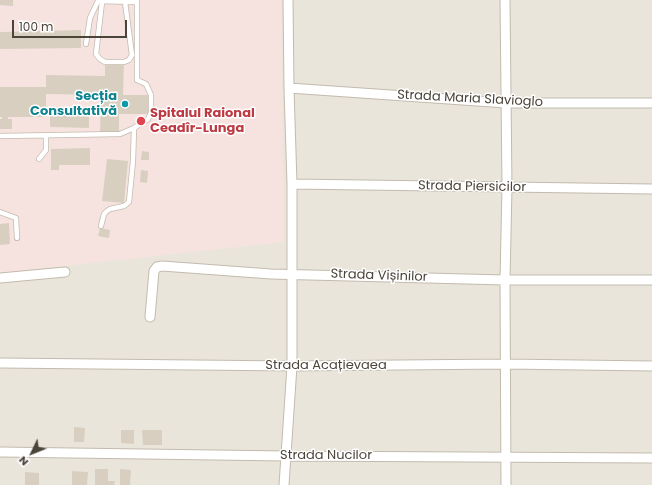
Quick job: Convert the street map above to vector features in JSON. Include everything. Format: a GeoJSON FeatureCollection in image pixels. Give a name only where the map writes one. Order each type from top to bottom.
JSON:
{"type":"FeatureCollection","features":[{"type":"Feature","properties":{"kind":"street"},"geometry":{"type":"LineString","coordinates":[[284,485],[292,366],[292,184],[288,0]]}},
{"type":"Feature","properties":{"kind":"street"},"geometry":{"type":"LineString","coordinates":[[505,0],[507,187],[505,280],[506,485]]}},
{"type":"Feature","properties":{"kind":"street","name":"Strada Maria Slavioglo"},"geometry":{"type":"LineString","coordinates":[[289,88],[506,103],[652,103]]}},
{"type":"Feature","properties":{"kind":"street","name":"Strada Piersicilor"},"geometry":{"type":"LineString","coordinates":[[292,184],[652,189]]}},
{"type":"Feature","properties":{"kind":"street","name":"Strada Vișinilor"},"geometry":{"type":"LineString","coordinates":[[150,316],[154,270],[157,267],[162,266],[291,274],[505,280],[652,280]]}},
{"type":"Feature","properties":{"kind":"street"},"geometry":{"type":"LineString","coordinates":[[0,278],[65,272]]}},
{"type":"Feature","properties":{"kind":"street","name":"Strada Acațievaea"},"geometry":{"type":"LineString","coordinates":[[0,363],[292,366],[506,364],[652,366]]}},
{"type":"Feature","properties":{"kind":"street","name":"Strada Nucilor"},"geometry":{"type":"LineString","coordinates":[[0,452],[286,456],[506,456],[652,458]]}},
{"type":"Feature","properties":{"kind":"lane"},"geometry":{"type":"LineString","coordinates":[[0,136],[120,134],[134,128],[148,119],[152,113],[152,95],[146,84],[136,80],[137,1],[98,1],[90,18],[86,44]]}},
{"type":"Feature","properties":{"kind":"lane"},"geometry":{"type":"LineString","coordinates":[[102,2],[96,54],[105,62],[124,62],[129,60],[132,55],[125,2]]}},
{"type":"Feature","properties":{"kind":"lane"},"geometry":{"type":"LineString","coordinates":[[101,226],[104,214],[107,211],[124,206],[129,202],[134,161],[134,128]]}},
{"type":"Feature","properties":{"kind":"lane"},"geometry":{"type":"LineString","coordinates":[[39,159],[46,150],[46,136]]}},
{"type":"Feature","properties":{"kind":"lane"},"geometry":{"type":"LineString","coordinates":[[0,212],[16,218],[17,238]]}},
{"type":"Feature","properties":{"kind":"shaded area"},"geometry":{"type":"Polygon","coordinates":[[[0,0],[652,0],[652,485],[0,485],[0,0]]]}},
{"type":"Feature","properties":{"kind":"shaded area","name":"Spitalul Raional Ceadîr-Lunga"},"geometry":{"type":"Polygon","coordinates":[[[0,0],[281,0],[284,242],[0,273],[0,0]]]}},
{"type":"Feature","properties":{"kind":"building"},"geometry":{"type":"Polygon","coordinates":[[[0,0],[13,0],[13,6],[0,5],[0,0]]]}},
{"type":"Feature","properties":{"kind":"building"},"geometry":{"type":"Polygon","coordinates":[[[81,30],[81,48],[0,49],[0,32],[81,30]]]}},
{"type":"Feature","properties":{"kind":"building","name":"Secția Consultativă"},"geometry":{"type":"Polygon","coordinates":[[[105,59],[124,60],[123,95],[149,95],[149,114],[119,114],[119,132],[100,132],[101,95],[46,94],[46,117],[8,117],[8,119],[12,119],[12,129],[0,129],[0,119],[2,119],[2,117],[0,117],[0,87],[46,87],[46,75],[105,76],[105,59]]]}},
{"type":"Feature","properties":{"kind":"building"},"geometry":{"type":"Polygon","coordinates":[[[50,110],[89,111],[89,128],[50,127],[50,110]]]}},
{"type":"Feature","properties":{"kind":"building"},"geometry":{"type":"Polygon","coordinates":[[[90,148],[90,165],[59,165],[59,170],[51,170],[51,149],[90,148]]]}},
{"type":"Feature","properties":{"kind":"building"},"geometry":{"type":"Polygon","coordinates":[[[142,151],[149,152],[149,160],[141,160],[142,151]]]}},
{"type":"Feature","properties":{"kind":"building"},"geometry":{"type":"Polygon","coordinates":[[[107,159],[128,161],[124,203],[102,201],[107,159]]]}},
{"type":"Feature","properties":{"kind":"building"},"geometry":{"type":"Polygon","coordinates":[[[141,170],[148,171],[147,183],[140,182],[141,170]]]}},
{"type":"Feature","properties":{"kind":"building"},"geometry":{"type":"Polygon","coordinates":[[[9,223],[10,244],[0,245],[0,224],[9,223]]]}},
{"type":"Feature","properties":{"kind":"building"},"geometry":{"type":"Polygon","coordinates":[[[100,228],[110,230],[109,238],[98,236],[100,228]]]}},
{"type":"Feature","properties":{"kind":"building"},"geometry":{"type":"Polygon","coordinates":[[[74,427],[85,428],[84,442],[74,442],[74,427]]]}},
{"type":"Feature","properties":{"kind":"building"},"geometry":{"type":"Polygon","coordinates":[[[121,430],[134,430],[134,444],[121,443],[121,430]]]}},
{"type":"Feature","properties":{"kind":"building"},"geometry":{"type":"Polygon","coordinates":[[[142,430],[162,430],[162,445],[143,445],[142,430]]]}},
{"type":"Feature","properties":{"kind":"building"},"geometry":{"type":"Polygon","coordinates":[[[95,469],[108,469],[108,481],[115,481],[114,485],[95,485],[95,469]]]}},
{"type":"Feature","properties":{"kind":"building"},"geometry":{"type":"Polygon","coordinates":[[[120,469],[131,470],[130,485],[120,485],[120,469]]]}},
{"type":"Feature","properties":{"kind":"building"},"geometry":{"type":"Polygon","coordinates":[[[72,471],[88,472],[87,485],[72,485],[72,471]]]}},
{"type":"Feature","properties":{"kind":"building"},"geometry":{"type":"Polygon","coordinates":[[[25,472],[39,473],[39,485],[25,485],[25,472]]]}},
{"type":"Feature","properties":{"kind":"place","name":"Secția Consultativă"},"geometry":{"type":"Point","coordinates":[125,104]}},
{"type":"Feature","properties":{"kind":"place","name":"Spitalul Raional Ceadîr-Lunga"},"geometry":{"type":"Point","coordinates":[141,121]}}]}
